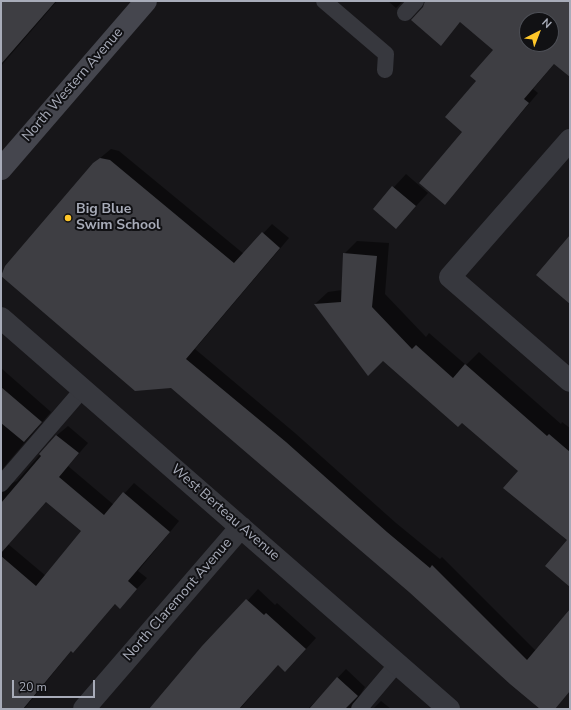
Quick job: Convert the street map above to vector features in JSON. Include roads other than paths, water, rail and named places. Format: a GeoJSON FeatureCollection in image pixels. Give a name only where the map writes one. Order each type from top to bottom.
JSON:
{"type":"FeatureCollection","features":[{"type":"Feature","properties":{"kind":"main road","name":"North Western Avenue"},"geometry":{"type":"LineString","coordinates":[[1,169],[146,1]]}},
{"type":"Feature","properties":{"kind":"street"},"geometry":{"type":"LineString","coordinates":[[570,140],[450,278],[570,381]]}},
{"type":"Feature","properties":{"kind":"street","name":"West Berteau Avenue"},"geometry":{"type":"LineString","coordinates":[[1,318],[449,709]]}},
{"type":"Feature","properties":{"kind":"street","name":"North Claremont Avenue"},"geometry":{"type":"LineString","coordinates":[[84,709],[240,527]]}},
{"type":"Feature","properties":{"kind":"lane"},"geometry":{"type":"LineString","coordinates":[[324,1],[386,54],[385,70]]}},
{"type":"Feature","properties":{"kind":"lane"},"geometry":{"type":"LineString","coordinates":[[1,484],[82,389]]}},
{"type":"Feature","properties":{"kind":"lane"},"geometry":{"type":"LineString","coordinates":[[359,709],[398,664]]}},
{"type":"Feature","properties":{"kind":"place","name":"Big Blue Swim School"},"geometry":{"type":"Point","coordinates":[68,218]}}]}
